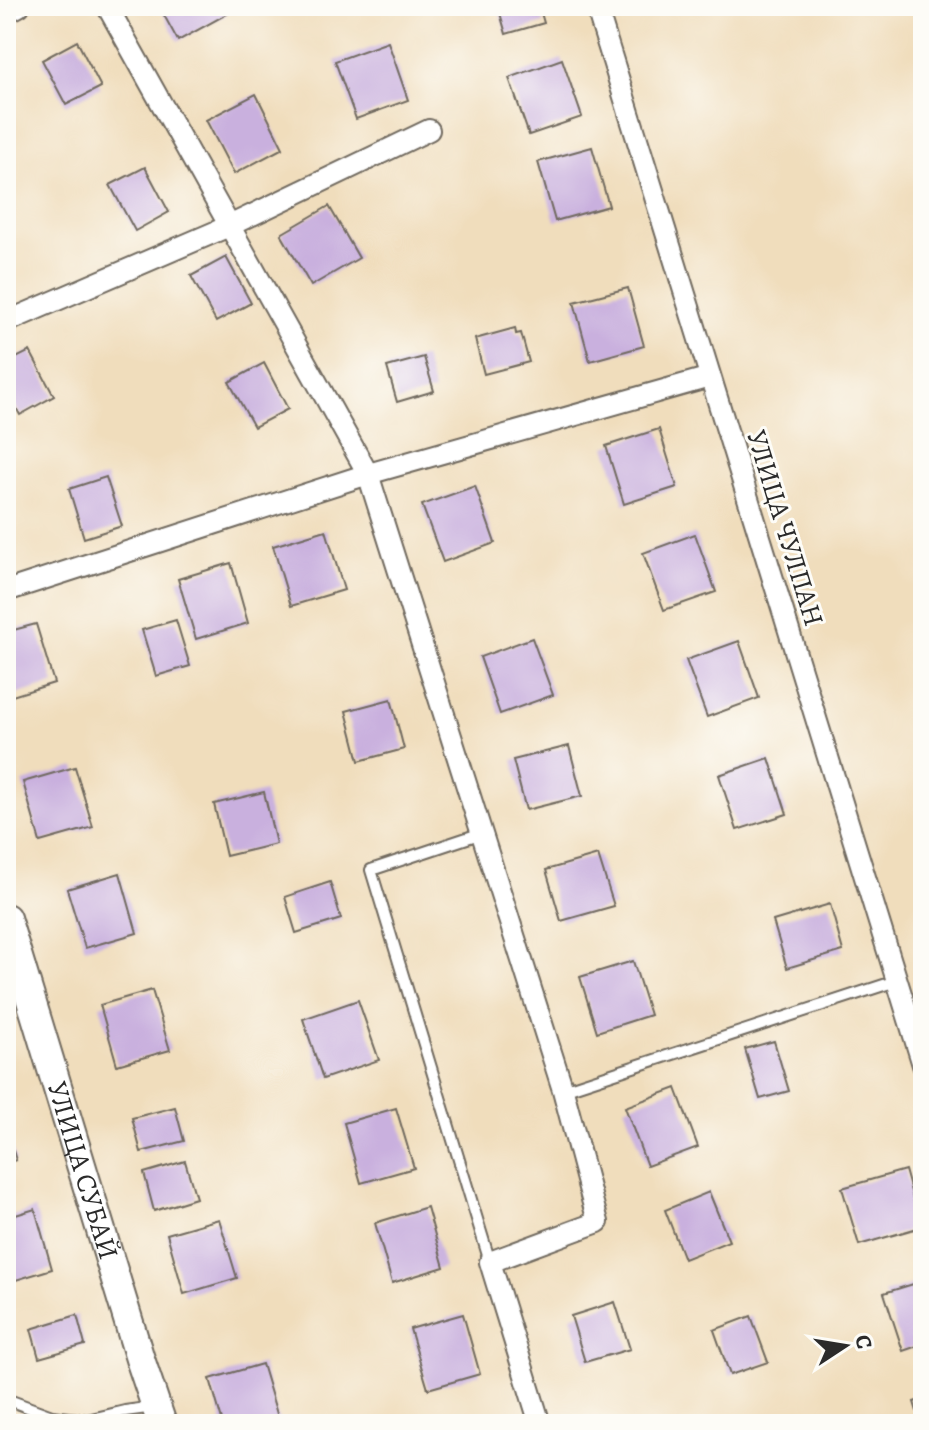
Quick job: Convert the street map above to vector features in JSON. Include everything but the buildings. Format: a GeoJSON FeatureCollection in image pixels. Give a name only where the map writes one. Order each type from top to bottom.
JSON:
{"type":"FeatureCollection","features":[{"type":"Feature","properties":{"kind":"street"},"geometry":{"type":"LineString","coordinates":[[6,13],[19,6]]}},
{"type":"Feature","properties":{"kind":"street"},"geometry":{"type":"LineString","coordinates":[[107,6],[368,474],[563,1090],[598,1222],[490,1262],[540,1424]]}},
{"type":"Feature","properties":{"kind":"street","name":"УЛИЦА ЧУЛПАН"},"geometry":{"type":"LineString","coordinates":[[596,6],[923,1065]]}},
{"type":"Feature","properties":{"kind":"street"},"geometry":{"type":"LineString","coordinates":[[6,322],[229,226],[429,130]]}},
{"type":"Feature","properties":{"kind":"street"},"geometry":{"type":"LineString","coordinates":[[6,591],[368,474],[710,377]]}},
{"type":"Feature","properties":{"kind":"street","name":"УЛИЦА СУБАЙ"},"geometry":{"type":"LineString","coordinates":[[6,918],[159,1415]]}},
{"type":"Feature","properties":{"kind":"lane"},"geometry":{"type":"LineString","coordinates":[[482,833],[371,870],[490,1262]]}},
{"type":"Feature","properties":{"kind":"lane"},"geometry":{"type":"LineString","coordinates":[[563,1090],[896,981]]}},
{"type":"Feature","properties":{"kind":"lane"},"geometry":{"type":"LineString","coordinates":[[6,1399],[52,1416],[87,1420],[125,1411],[159,1415]]}},
{"type":"Feature","properties":{"kind":"lane"},"geometry":{"type":"LineString","coordinates":[[118,1424],[125,1411]]}}]}
